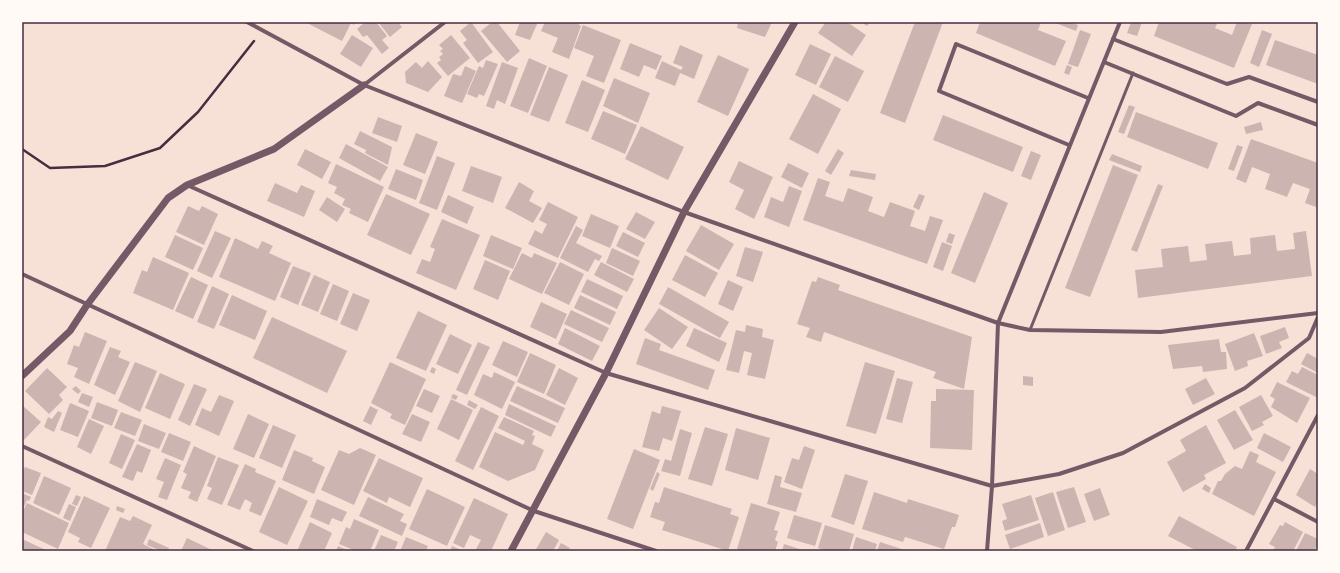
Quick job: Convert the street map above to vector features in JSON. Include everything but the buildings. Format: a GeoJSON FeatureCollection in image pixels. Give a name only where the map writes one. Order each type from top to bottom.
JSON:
{"type":"FeatureCollection","features":[{"type":"Feature","properties":{"kind":"street"},"geometry":{"type":"LineString","coordinates":[[247,22],[364,85],[684,212],[998,323],[1030,330],[1161,332],[1318,313]]}},
{"type":"Feature","properties":{"kind":"street"},"geometry":{"type":"LineString","coordinates":[[22,376],[70,331],[87,305],[168,198],[187,185],[274,149],[364,85],[445,22]]}},
{"type":"Feature","properties":{"kind":"street"},"geometry":{"type":"LineString","coordinates":[[511,551],[534,511],[606,373],[684,212],[795,22]]}},
{"type":"Feature","properties":{"kind":"street"},"geometry":{"type":"LineString","coordinates":[[987,551],[992,486],[998,323],[1120,22]]}},
{"type":"Feature","properties":{"kind":"street"},"geometry":{"type":"LineString","coordinates":[[1113,39],[1227,84],[1249,77],[1318,102]]}},
{"type":"Feature","properties":{"kind":"street"},"geometry":{"type":"LineString","coordinates":[[1069,146],[939,91],[956,44],[1088,98]]}},
{"type":"Feature","properties":{"kind":"street"},"geometry":{"type":"LineString","coordinates":[[1104,62],[1236,116],[1258,103],[1318,125]]}},
{"type":"Feature","properties":{"kind":"street"},"geometry":{"type":"LineString","coordinates":[[187,185],[606,373],[992,486],[1059,474],[1123,453],[1245,388],[1309,338],[1318,317]]}},
{"type":"Feature","properties":{"kind":"street"},"geometry":{"type":"LineString","coordinates":[[22,274],[534,511],[656,551]]}},
{"type":"Feature","properties":{"kind":"street"},"geometry":{"type":"LineString","coordinates":[[1246,551],[1318,415]]}},
{"type":"Feature","properties":{"kind":"street"},"geometry":{"type":"LineString","coordinates":[[22,446],[253,551]]}},
{"type":"Feature","properties":{"kind":"street"},"geometry":{"type":"LineString","coordinates":[[1274,499],[1318,522]]}},
{"type":"Feature","properties":{"kind":"lane"},"geometry":{"type":"LineString","coordinates":[[1030,330],[1133,74]]}},
{"type":"Feature","properties":{"kind":"path"},"geometry":{"type":"LineString","coordinates":[[22,149],[50,168],[105,166],[160,148],[198,112],[262,30]]}}]}
